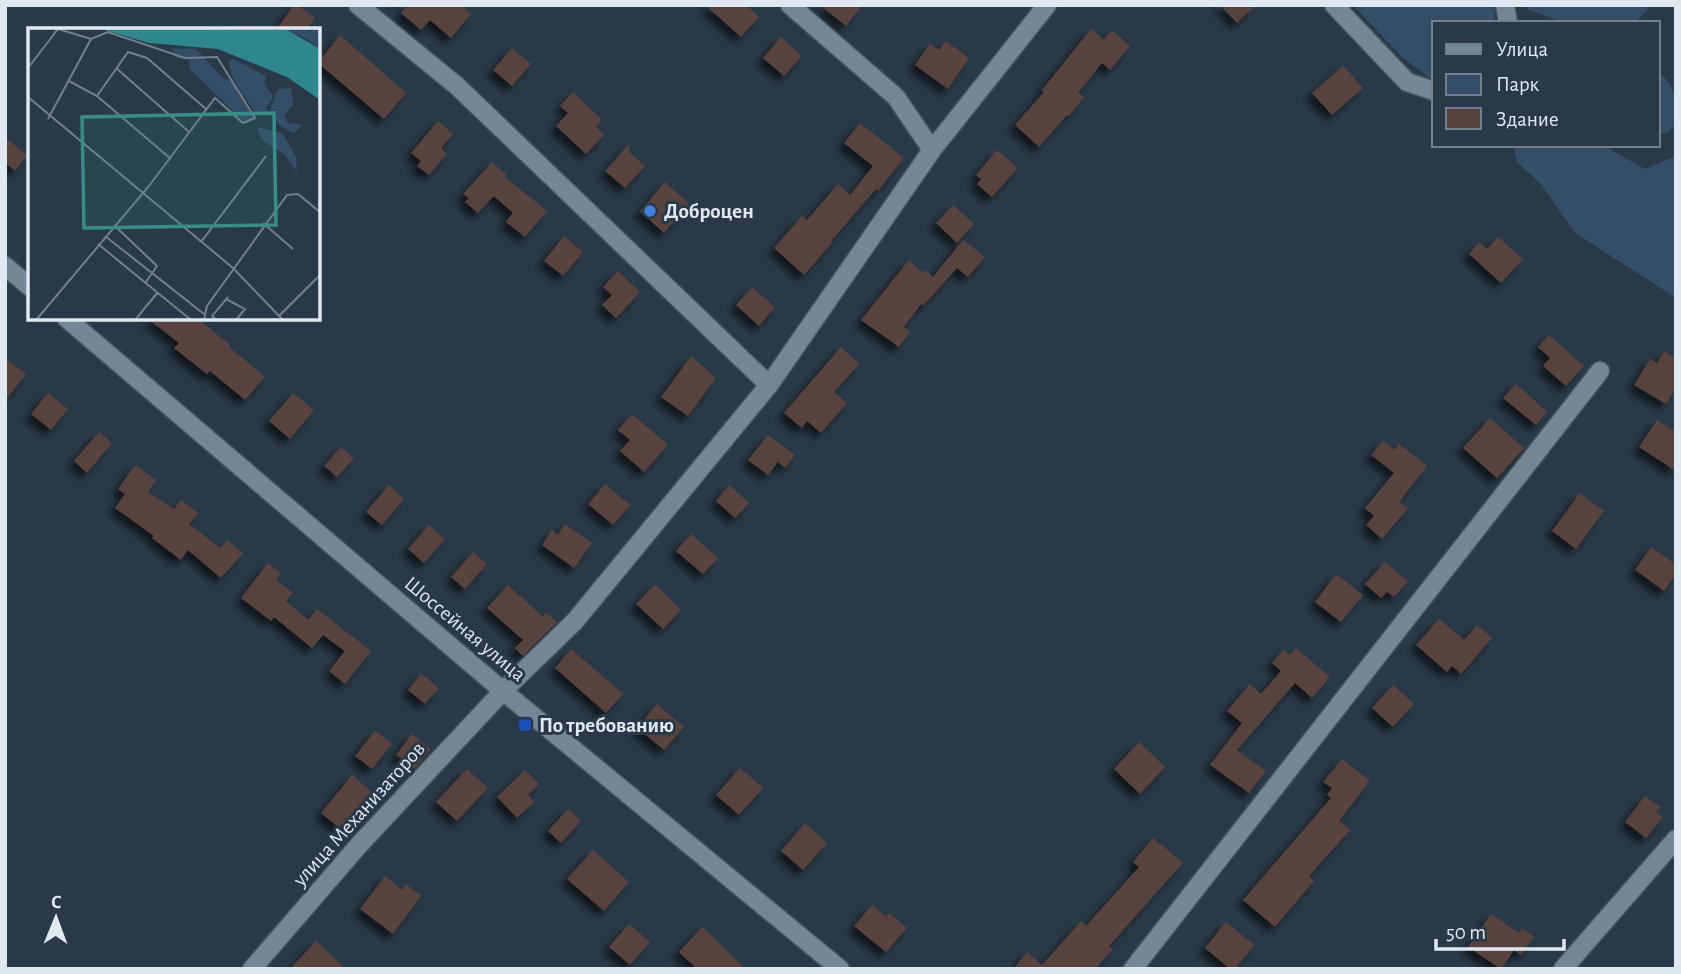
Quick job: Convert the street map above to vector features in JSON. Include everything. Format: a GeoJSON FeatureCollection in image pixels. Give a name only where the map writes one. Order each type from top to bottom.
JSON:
{"type":"FeatureCollection","features":[{"type":"Feature","properties":{"kind":"street"},"geometry":{"type":"LineString","coordinates":[[358,5],[457,86],[769,385]]}},
{"type":"Feature","properties":{"kind":"street"},"geometry":{"type":"LineString","coordinates":[[790,5],[896,97],[932,150]]}},
{"type":"Feature","properties":{"kind":"street","name":"улица Механизаторов"},"geometry":{"type":"LineString","coordinates":[[258,962],[359,845],[503,691],[575,621],[769,385],[932,150],[1047,5]]}},
{"type":"Feature","properties":{"kind":"street"},"geometry":{"type":"LineString","coordinates":[[1334,5],[1407,82],[1432,90]]}},
{"type":"Feature","properties":{"kind":"street"},"geometry":{"type":"LineString","coordinates":[[5,266],[28,285]]}},
{"type":"Feature","properties":{"kind":"street","name":"Шоссейная улица"},"geometry":{"type":"LineString","coordinates":[[68,320],[503,691],[840,969]]}},
{"type":"Feature","properties":{"kind":"street"},"geometry":{"type":"LineString","coordinates":[[1133,969],[1600,371]]}},
{"type":"Feature","properties":{"kind":"street"},"geometry":{"type":"LineString","coordinates":[[1570,966],[1676,839]]}},
{"type":"Feature","properties":{"kind":"street"},"geometry":{"type":"LineString","coordinates":[[258,962],[278,969]]}},
{"type":"Feature","properties":{"kind":"green space"},"geometry":{"type":"Polygon","coordinates":[[[1353,5],[1494,5],[1495,21],[1432,21],[1432,80],[1403,58],[1353,5]]]}},
{"type":"Feature","properties":{"kind":"green space"},"geometry":{"type":"Polygon","coordinates":[[[1525,5],[1645,5],[1648,10],[1636,21],[1560,21],[1527,9],[1525,5]]]}},
{"type":"Feature","properties":{"kind":"green space"},"geometry":{"type":"Polygon","coordinates":[[[1660,75],[1669,83],[1675,102],[1676,124],[1667,133],[1660,134],[1660,75]]]}},
{"type":"Feature","properties":{"kind":"green space"},"geometry":{"type":"Polygon","coordinates":[[[1513,147],[1606,147],[1645,169],[1676,156],[1676,298],[1574,232],[1541,184],[1517,162],[1513,147]]]}},
{"type":"Feature","properties":{"kind":"building"},"geometry":{"type":"Polygon","coordinates":[[[294,5],[315,18],[308,28],[277,28],[294,5]]]}},
{"type":"Feature","properties":{"kind":"building"},"geometry":{"type":"Polygon","coordinates":[[[408,5],[461,5],[471,14],[451,38],[430,20],[421,30],[401,13],[408,5]]]}},
{"type":"Feature","properties":{"kind":"building"},"geometry":{"type":"Polygon","coordinates":[[[705,5],[746,5],[759,17],[741,37],[705,5]]]}},
{"type":"Feature","properties":{"kind":"building"},"geometry":{"type":"Polygon","coordinates":[[[820,5],[862,5],[846,26],[820,5]]]}},
{"type":"Feature","properties":{"kind":"building"},"geometry":{"type":"Polygon","coordinates":[[[1220,5],[1256,5],[1237,23],[1220,5]]]}},
{"type":"Feature","properties":{"kind":"building"},"geometry":{"type":"Polygon","coordinates":[[[1091,29],[1104,40],[1112,30],[1130,46],[1110,70],[1102,63],[1078,93],[1084,97],[1039,147],[1015,125],[1044,92],[1042,90],[1091,29]]]}},
{"type":"Feature","properties":{"kind":"building"},"geometry":{"type":"Polygon","coordinates":[[[340,35],[406,93],[384,119],[320,65],[320,60],[340,35]]]}},
{"type":"Feature","properties":{"kind":"building"},"geometry":{"type":"Polygon","coordinates":[[[781,37],[802,56],[784,76],[763,58],[781,37]]]}},
{"type":"Feature","properties":{"kind":"building"},"geometry":{"type":"Polygon","coordinates":[[[946,41],[969,58],[948,89],[915,65],[930,44],[939,50],[946,41]]]}},
{"type":"Feature","properties":{"kind":"building"},"geometry":{"type":"Polygon","coordinates":[[[512,48],[531,64],[512,86],[493,70],[512,48]]]}},
{"type":"Feature","properties":{"kind":"building"},"geometry":{"type":"Polygon","coordinates":[[[1343,66],[1363,88],[1332,115],[1312,93],[1343,66]]]}},
{"type":"Feature","properties":{"kind":"building"},"geometry":{"type":"Polygon","coordinates":[[[573,92],[602,120],[596,127],[604,135],[586,154],[556,126],[568,113],[560,106],[573,92]]]}},
{"type":"Feature","properties":{"kind":"building"},"geometry":{"type":"Polygon","coordinates":[[[438,121],[453,134],[441,148],[447,154],[429,175],[417,166],[421,161],[411,153],[438,121]]]}},
{"type":"Feature","properties":{"kind":"building"},"geometry":{"type":"Polygon","coordinates":[[[860,123],[904,158],[804,275],[774,248],[802,216],[807,220],[838,184],[850,195],[873,166],[844,143],[860,123]]]}},
{"type":"Feature","properties":{"kind":"building"},"geometry":{"type":"Polygon","coordinates":[[[5,138],[27,155],[15,171],[5,163],[5,138]]]}},
{"type":"Feature","properties":{"kind":"building"},"geometry":{"type":"Polygon","coordinates":[[[629,144],[629,152],[645,166],[625,188],[605,171],[629,144]]]}},
{"type":"Feature","properties":{"kind":"building"},"geometry":{"type":"Polygon","coordinates":[[[997,150],[1018,168],[992,197],[977,184],[981,179],[976,175],[997,150]]]}},
{"type":"Feature","properties":{"kind":"building"},"geometry":{"type":"Polygon","coordinates":[[[492,162],[507,175],[505,177],[547,211],[525,237],[506,222],[513,213],[494,196],[478,213],[465,202],[469,198],[463,194],[492,162]]]}},
{"type":"Feature","properties":{"kind":"building"},"geometry":{"type":"Polygon","coordinates":[[[665,182],[689,204],[664,233],[640,211],[665,182]]]}},
{"type":"Feature","properties":{"kind":"building"},"geometry":{"type":"Polygon","coordinates":[[[953,205],[974,224],[957,243],[936,223],[953,205]]]}},
{"type":"Feature","properties":{"kind":"building"},"geometry":{"type":"Polygon","coordinates":[[[564,236],[583,252],[563,276],[544,261],[564,236]]]}},
{"type":"Feature","properties":{"kind":"building"},"geometry":{"type":"Polygon","coordinates":[[[1498,237],[1523,259],[1501,283],[1469,254],[1479,242],[1487,249],[1498,237]]]}},
{"type":"Feature","properties":{"kind":"building"},"geometry":{"type":"Polygon","coordinates":[[[963,240],[985,257],[968,277],[957,268],[923,306],[921,304],[904,327],[910,332],[899,347],[861,320],[909,260],[923,273],[926,270],[933,277],[963,240]]]}},
{"type":"Feature","properties":{"kind":"building"},"geometry":{"type":"Polygon","coordinates":[[[618,271],[640,292],[616,318],[602,305],[612,295],[603,287],[618,271]]]}},
{"type":"Feature","properties":{"kind":"building"},"geometry":{"type":"Polygon","coordinates":[[[752,287],[775,307],[759,326],[736,305],[752,287]]]}},
{"type":"Feature","properties":{"kind":"building"},"geometry":{"type":"Polygon","coordinates":[[[150,320],[199,320],[265,377],[245,400],[210,371],[207,374],[174,348],[179,343],[150,320]]]}},
{"type":"Feature","properties":{"kind":"building"},"geometry":{"type":"Polygon","coordinates":[[[1549,335],[1584,366],[1566,386],[1543,366],[1550,358],[1538,347],[1549,335]]]}},
{"type":"Feature","properties":{"kind":"building"},"geometry":{"type":"Polygon","coordinates":[[[841,347],[859,364],[834,392],[847,403],[821,433],[807,421],[802,428],[784,413],[841,347]]]}},
{"type":"Feature","properties":{"kind":"building"},"geometry":{"type":"Polygon","coordinates":[[[1664,351],[1676,359],[1676,388],[1666,404],[1634,385],[1650,359],[1657,363],[1664,351]]]}},
{"type":"Feature","properties":{"kind":"building"},"geometry":{"type":"Polygon","coordinates":[[[691,356],[716,378],[688,416],[661,397],[691,356]]]}},
{"type":"Feature","properties":{"kind":"building"},"geometry":{"type":"Polygon","coordinates":[[[5,358],[26,374],[5,401],[5,358]]]}},
{"type":"Feature","properties":{"kind":"building"},"geometry":{"type":"Polygon","coordinates":[[[1516,384],[1547,412],[1536,425],[1503,398],[1516,384]]]}},
{"type":"Feature","properties":{"kind":"building"},"geometry":{"type":"Polygon","coordinates":[[[48,393],[68,409],[51,430],[31,414],[48,393]]]}},
{"type":"Feature","properties":{"kind":"building"},"geometry":{"type":"Polygon","coordinates":[[[293,393],[314,410],[290,439],[269,421],[293,393]]]}},
{"type":"Feature","properties":{"kind":"building"},"geometry":{"type":"Polygon","coordinates":[[[632,414],[668,445],[644,472],[620,451],[630,440],[618,430],[632,414]]]}},
{"type":"Feature","properties":{"kind":"building"},"geometry":{"type":"Polygon","coordinates":[[[1490,418],[1524,448],[1497,478],[1463,448],[1490,418]]]}},
{"type":"Feature","properties":{"kind":"building"},"geometry":{"type":"Polygon","coordinates":[[[1657,420],[1676,432],[1676,471],[1639,447],[1657,420]]]}},
{"type":"Feature","properties":{"kind":"building"},"geometry":{"type":"Polygon","coordinates":[[[99,432],[112,443],[87,473],[74,461],[99,432]]]}},
{"type":"Feature","properties":{"kind":"building"},"geometry":{"type":"Polygon","coordinates":[[[768,435],[795,455],[785,468],[778,462],[768,475],[748,460],[768,435]]]}},
{"type":"Feature","properties":{"kind":"building"},"geometry":{"type":"Polygon","coordinates":[[[1383,441],[1395,450],[1399,444],[1427,466],[1399,502],[1408,508],[1382,539],[1366,525],[1374,516],[1365,508],[1394,473],[1371,455],[1383,441]]]}},
{"type":"Feature","properties":{"kind":"building"},"geometry":{"type":"Polygon","coordinates":[[[341,447],[354,458],[337,477],[324,466],[341,447]]]}},
{"type":"Feature","properties":{"kind":"building"},"geometry":{"type":"Polygon","coordinates":[[[135,465],[156,480],[148,492],[174,509],[181,500],[198,513],[189,524],[220,548],[227,540],[243,553],[221,578],[188,550],[181,560],[152,538],[154,536],[115,508],[125,494],[118,489],[135,465]]]}},
{"type":"Feature","properties":{"kind":"building"},"geometry":{"type":"Polygon","coordinates":[[[605,484],[630,505],[613,525],[588,504],[605,484]]]}},
{"type":"Feature","properties":{"kind":"building"},"geometry":{"type":"Polygon","coordinates":[[[389,485],[404,499],[382,525],[366,512],[389,485]]]}},
{"type":"Feature","properties":{"kind":"building"},"geometry":{"type":"Polygon","coordinates":[[[729,485],[749,503],[735,518],[716,501],[729,485]]]}},
{"type":"Feature","properties":{"kind":"building"},"geometry":{"type":"Polygon","coordinates":[[[1580,493],[1604,511],[1576,549],[1552,531],[1580,493]]]}},
{"type":"Feature","properties":{"kind":"building"},"geometry":{"type":"Polygon","coordinates":[[[565,524],[592,543],[574,568],[542,545],[552,530],[558,535],[565,524]]]}},
{"type":"Feature","properties":{"kind":"building"},"geometry":{"type":"Polygon","coordinates":[[[429,525],[445,539],[424,563],[408,549],[429,525]]]}},
{"type":"Feature","properties":{"kind":"building"},"geometry":{"type":"Polygon","coordinates":[[[691,534],[718,558],[703,574],[676,551],[691,534]]]}},
{"type":"Feature","properties":{"kind":"building"},"geometry":{"type":"Polygon","coordinates":[[[1651,547],[1676,565],[1676,574],[1664,591],[1635,570],[1651,547]]]}},
{"type":"Feature","properties":{"kind":"building"},"geometry":{"type":"Polygon","coordinates":[[[473,552],[487,564],[465,589],[451,577],[473,552]]]}},
{"type":"Feature","properties":{"kind":"building"},"geometry":{"type":"Polygon","coordinates":[[[1385,562],[1408,581],[1394,597],[1387,592],[1381,598],[1365,584],[1385,562]]]}},
{"type":"Feature","properties":{"kind":"building"},"geometry":{"type":"Polygon","coordinates":[[[268,563],[281,573],[276,580],[293,593],[286,601],[308,620],[317,609],[371,651],[345,684],[329,671],[345,651],[323,635],[312,648],[274,617],[271,621],[241,598],[268,563]]]}},
{"type":"Feature","properties":{"kind":"building"},"geometry":{"type":"Polygon","coordinates":[[[1336,574],[1363,595],[1341,622],[1315,602],[1336,574]]]}},
{"type":"Feature","properties":{"kind":"building"},"geometry":{"type":"Polygon","coordinates":[[[655,584],[681,610],[663,629],[636,604],[655,584]]]}},
{"type":"Feature","properties":{"kind":"building"},"geometry":{"type":"Polygon","coordinates":[[[508,585],[543,617],[546,613],[557,622],[523,656],[515,648],[523,640],[487,608],[508,585]]]}},
{"type":"Feature","properties":{"kind":"building"},"geometry":{"type":"Polygon","coordinates":[[[1439,619],[1464,640],[1477,625],[1492,638],[1461,674],[1452,666],[1447,672],[1416,645],[1439,619]]]}},
{"type":"Feature","properties":{"kind":"building"},"geometry":{"type":"Polygon","coordinates":[[[1296,648],[1330,677],[1312,698],[1295,683],[1237,750],[1266,771],[1249,793],[1210,765],[1242,723],[1227,711],[1250,684],[1261,694],[1281,671],[1272,663],[1284,649],[1290,655],[1296,648]]]}},
{"type":"Feature","properties":{"kind":"building"},"geometry":{"type":"Polygon","coordinates":[[[571,649],[623,694],[606,713],[555,668],[571,649]]]}},
{"type":"Feature","properties":{"kind":"building"},"geometry":{"type":"Polygon","coordinates":[[[421,674],[439,688],[425,704],[408,690],[421,674]]]}},
{"type":"Feature","properties":{"kind":"building"},"geometry":{"type":"Polygon","coordinates":[[[1393,685],[1414,704],[1393,727],[1372,708],[1393,685]]]}},
{"type":"Feature","properties":{"kind":"building"},"geometry":{"type":"Polygon","coordinates":[[[657,704],[684,727],[664,750],[637,728],[657,704]]]}},
{"type":"Feature","properties":{"kind":"building"},"geometry":{"type":"Polygon","coordinates":[[[375,731],[392,744],[372,769],[355,756],[375,731]]]}},
{"type":"Feature","properties":{"kind":"building"},"geometry":{"type":"Polygon","coordinates":[[[412,734],[431,749],[415,769],[396,755],[412,734]]]}},
{"type":"Feature","properties":{"kind":"building"},"geometry":{"type":"Polygon","coordinates":[[[1139,742],[1165,767],[1140,794],[1114,769],[1139,742]]]}},
{"type":"Feature","properties":{"kind":"building"},"geometry":{"type":"Polygon","coordinates":[[[1342,759],[1370,781],[1339,821],[1350,830],[1309,876],[1314,881],[1275,927],[1243,900],[1331,798],[1327,795],[1332,788],[1323,782],[1342,759]]]}},
{"type":"Feature","properties":{"kind":"building"},"geometry":{"type":"Polygon","coordinates":[[[740,768],[763,788],[739,815],[716,795],[740,768]]]}},
{"type":"Feature","properties":{"kind":"building"},"geometry":{"type":"Polygon","coordinates":[[[467,769],[488,788],[457,821],[436,802],[467,769]]]}},
{"type":"Feature","properties":{"kind":"building"},"geometry":{"type":"Polygon","coordinates":[[[525,770],[539,784],[528,795],[534,802],[517,818],[497,797],[525,770]]]}},
{"type":"Feature","properties":{"kind":"building"},"geometry":{"type":"Polygon","coordinates":[[[352,775],[373,793],[342,830],[321,813],[352,775]]]}},
{"type":"Feature","properties":{"kind":"building"},"geometry":{"type":"Polygon","coordinates":[[[1645,796],[1660,807],[1656,812],[1663,817],[1646,838],[1625,822],[1645,796]]]}},
{"type":"Feature","properties":{"kind":"building"},"geometry":{"type":"Polygon","coordinates":[[[568,809],[581,821],[561,843],[548,831],[568,809]]]}},
{"type":"Feature","properties":{"kind":"building"},"geometry":{"type":"Polygon","coordinates":[[[805,823],[827,843],[803,870],[781,851],[805,823]]]}},
{"type":"Feature","properties":{"kind":"building"},"geometry":{"type":"Polygon","coordinates":[[[1153,838],[1183,863],[1109,946],[1113,949],[1095,969],[1013,969],[1027,952],[1042,965],[1081,921],[1086,926],[1139,867],[1133,862],[1153,838]]]}},
{"type":"Feature","properties":{"kind":"building"},"geometry":{"type":"Polygon","coordinates":[[[593,850],[629,882],[604,911],[567,879],[593,850]]]}},
{"type":"Feature","properties":{"kind":"building"},"geometry":{"type":"Polygon","coordinates":[[[385,876],[402,890],[406,884],[421,896],[393,934],[360,909],[385,876]]]}},
{"type":"Feature","properties":{"kind":"building"},"geometry":{"type":"Polygon","coordinates":[[[872,905],[886,917],[889,913],[907,928],[886,952],[854,926],[872,905]]]}},
{"type":"Feature","properties":{"kind":"building"},"geometry":{"type":"Polygon","coordinates":[[[1491,914],[1519,933],[1522,928],[1534,937],[1521,955],[1514,950],[1501,969],[1468,947],[1491,914]]]}},
{"type":"Feature","properties":{"kind":"building"},"geometry":{"type":"Polygon","coordinates":[[[1226,922],[1254,945],[1235,969],[1230,969],[1205,948],[1226,922]]]}},
{"type":"Feature","properties":{"kind":"building"},"geometry":{"type":"Polygon","coordinates":[[[629,924],[650,942],[630,965],[609,947],[629,924]]]}},
{"type":"Feature","properties":{"kind":"building"},"geometry":{"type":"Polygon","coordinates":[[[702,927],[745,969],[697,969],[679,952],[702,927]]]}},
{"type":"Feature","properties":{"kind":"building"},"geometry":{"type":"Polygon","coordinates":[[[316,941],[346,969],[290,969],[316,941]]]}},
{"type":"Feature","properties":{"kind":"place","name":"Доброцен"},"geometry":{"type":"Point","coordinates":[650,211]}},
{"type":"Feature","properties":{"kind":"place","name":"По требованию"},"geometry":{"type":"Point","coordinates":[525,725]}}]}
